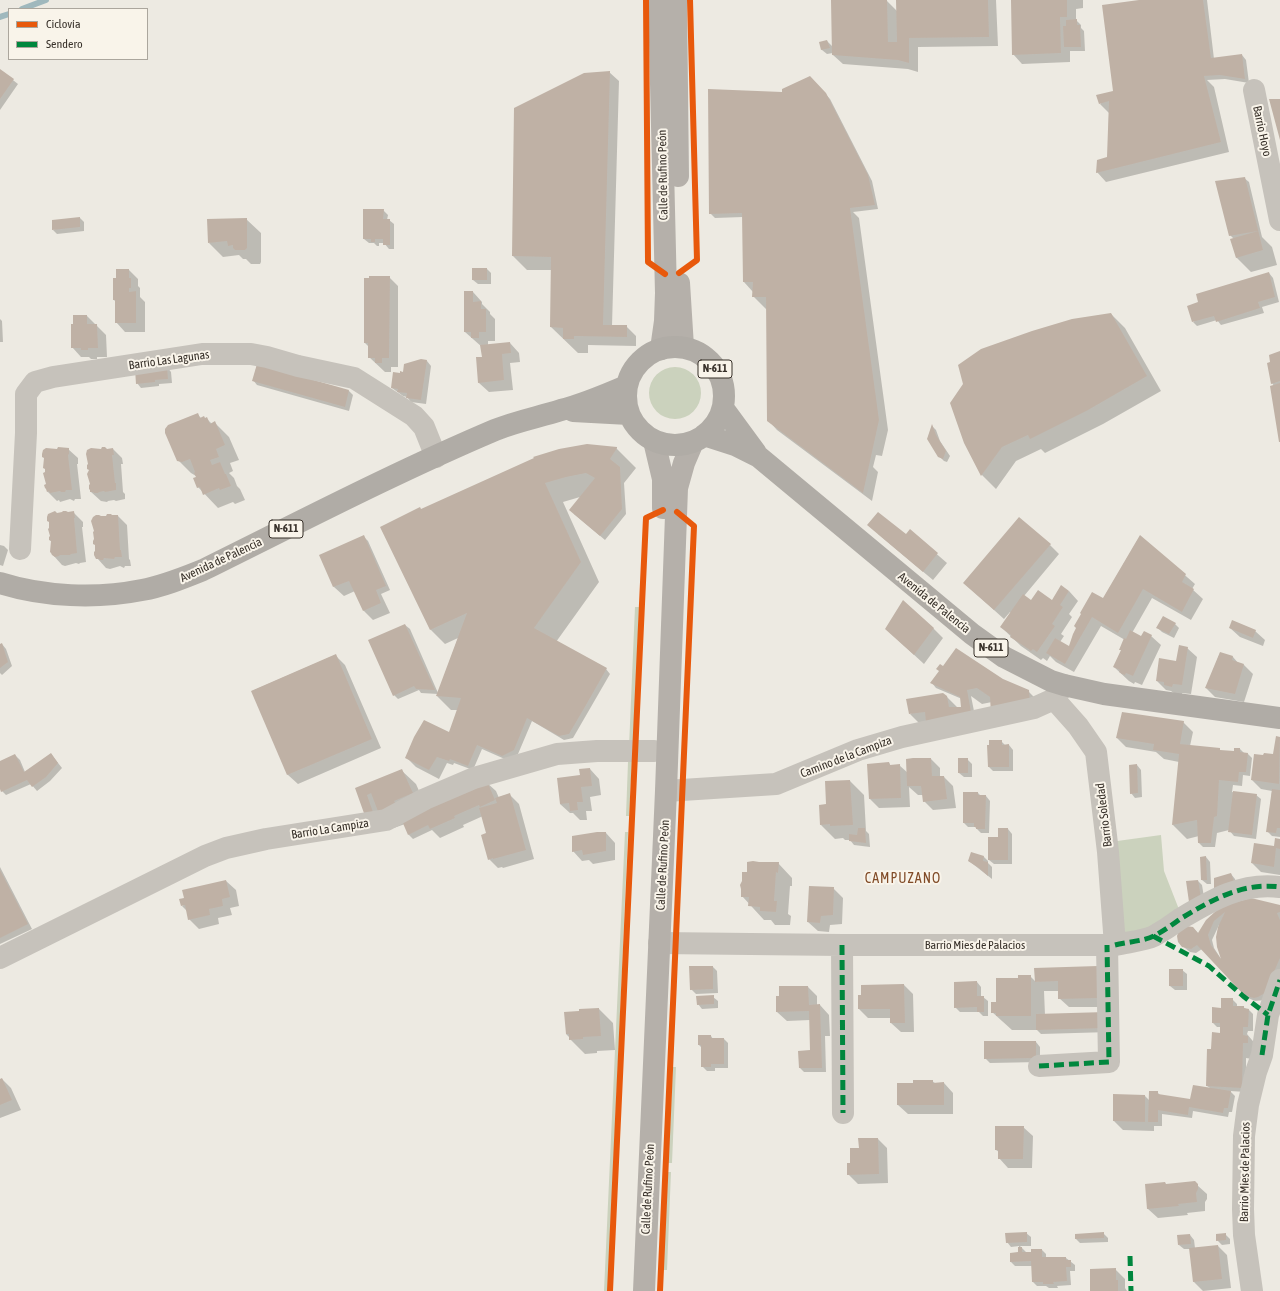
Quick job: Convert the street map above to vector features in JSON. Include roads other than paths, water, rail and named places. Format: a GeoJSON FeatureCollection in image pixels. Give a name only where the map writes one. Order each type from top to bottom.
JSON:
{"type":"FeatureCollection","features":[{"type":"Feature","properties":{"kind":"highway","name":"N-611"},"geometry":{"type":"LineString","coordinates":[[683,347],[698,353],[711,363],[720,376],[724,392],[722,408],[716,423],[699,438],[680,445],[667,445],[654,441],[643,434],[635,425],[629,414],[626,400],[626,386],[631,373],[638,362],[649,354],[661,349],[683,347]]}},
{"type":"Feature","properties":{"kind":"highway","name":"Avenida de Palencia"},"geometry":{"type":"LineString","coordinates":[[0,584],[29,590],[79,596],[112,595],[143,590],[174,582],[203,570],[436,457],[497,430],[528,419],[562,410],[626,386]]}},
{"type":"Feature","properties":{"kind":"highway","name":"Avenida de Palencia"},"geometry":{"type":"LineString","coordinates":[[722,408],[759,456],[972,634],[1004,657],[1051,681],[1059,692],[1104,694],[1280,718]]}},
{"type":"Feature","properties":{"kind":"highway","name":"Avenida de Palencia"},"geometry":{"type":"LineString","coordinates":[[562,410],[629,414]]}},
{"type":"Feature","properties":{"kind":"highway","name":"Avenida de Palencia"},"geometry":{"type":"LineString","coordinates":[[699,438],[735,445],[759,456]]}},
{"type":"Feature","properties":{"kind":"main road","name":"Calle de Rufino Peón"},"geometry":{"type":"LineString","coordinates":[[659,0],[666,293],[665,321],[661,349]]}},
{"type":"Feature","properties":{"kind":"main road","name":"Calle de Rufino Peón"},"geometry":{"type":"LineString","coordinates":[[676,0],[679,292],[683,347]]}},
{"type":"Feature","properties":{"kind":"main road","name":"Calle de Rufino Peón"},"geometry":{"type":"LineString","coordinates":[[644,1291],[666,791],[677,488],[684,463],[699,438]]}},
{"type":"Feature","properties":{"kind":"main road","name":"Calle de Rufino Peón"},"geometry":{"type":"LineString","coordinates":[[628,1291],[654,752],[664,488],[654,441]]}},
{"type":"Feature","properties":{"kind":"street","name":"Barrio Hoyo"},"geometry":{"type":"LineString","coordinates":[[1254,90],[1280,220]]}},
{"type":"Feature","properties":{"kind":"street","name":"Barrio Las Lagunas"},"geometry":{"type":"LineString","coordinates":[[20,549],[26,433],[26,394],[35,382],[53,377],[202,354],[251,354],[267,357],[298,366],[354,378],[414,416],[424,427],[436,457]]}},
{"type":"Feature","properties":{"kind":"street","name":"Camino de la Campiza"},"geometry":{"type":"LineString","coordinates":[[666,791],[776,784],[858,750],[902,736],[1034,708],[1059,692]]}},
{"type":"Feature","properties":{"kind":"street","name":"Barrio Soledad"},"geometry":{"type":"LineString","coordinates":[[1059,692],[1078,726],[1096,752],[1108,852],[1111,945]]}},
{"type":"Feature","properties":{"kind":"street","name":"Barrio La Campiza"},"geometry":{"type":"LineString","coordinates":[[9,953],[205,856],[226,848],[266,839],[386,820],[425,799],[474,778],[557,754],[597,751],[654,752]]}},
{"type":"Feature","properties":{"kind":"street","name":"Barrio Mies de Palacios"},"geometry":{"type":"LineString","coordinates":[[659,943],[1111,945],[1153,936],[1220,897],[1234,891],[1251,887],[1280,887]]}},
{"type":"Feature","properties":{"kind":"street"},"geometry":{"type":"LineString","coordinates":[[842,945],[843,1114]]}},
{"type":"Feature","properties":{"kind":"street"},"geometry":{"type":"LineString","coordinates":[[1039,1066],[1109,1062],[1111,945]]}},
{"type":"Feature","properties":{"kind":"street","name":"Barrio Mies de Palacios"},"geometry":{"type":"LineString","coordinates":[[1252,1291],[1244,1234],[1244,1136],[1248,1105],[1256,1072],[1271,1053],[1268,1015],[1280,980]]}},
{"type":"Feature","properties":{"kind":"waterway"},"geometry":{"type":"LineString","coordinates":[[25,8],[46,0]]}},
{"type":"Feature","properties":{"kind":"waterway"},"geometry":{"type":"LineString","coordinates":[[0,17],[8,14]]}},
{"type":"Feature","properties":{"kind":"district","name":"CAMPUZANO"},"geometry":{"type":"Point","coordinates":[903,879]}}]}
